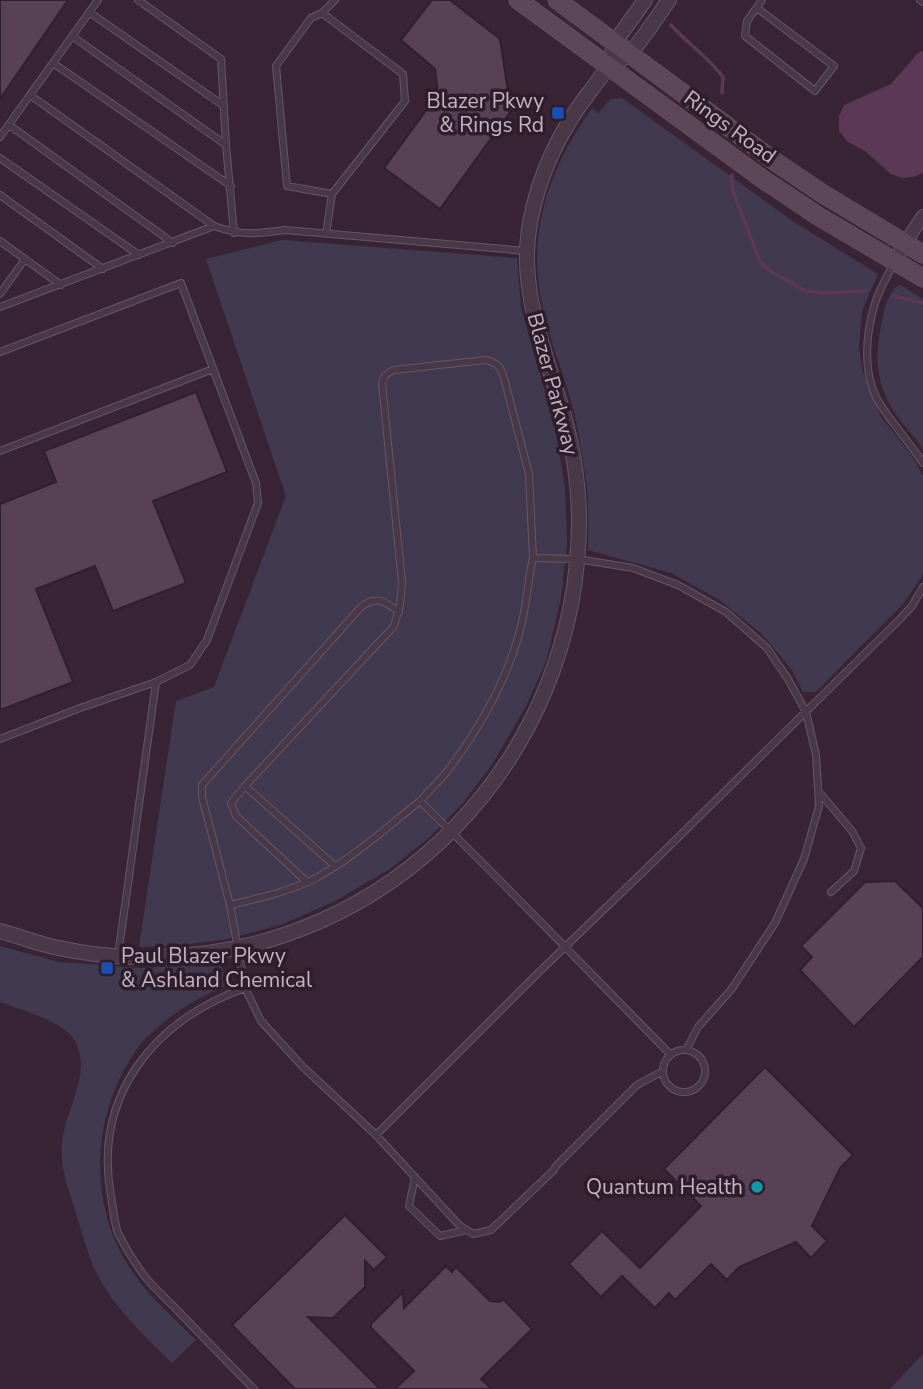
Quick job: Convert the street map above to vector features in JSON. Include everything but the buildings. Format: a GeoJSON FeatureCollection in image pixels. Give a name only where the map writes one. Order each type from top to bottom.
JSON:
{"type":"FeatureCollection","features":[{"type":"Feature","properties":{"kind":"main road","name":"Rings Road"},"geometry":{"type":"LineString","coordinates":[[518,0],[764,180],[818,216],[923,278]]}},
{"type":"Feature","properties":{"kind":"main road","name":"Rings Road"},"geometry":{"type":"LineString","coordinates":[[557,0],[777,163],[923,254]]}},
{"type":"Feature","properties":{"kind":"street","name":"Blazer Parkway"},"geometry":{"type":"LineString","coordinates":[[609,67],[615,43],[645,0]]}},
{"type":"Feature","properties":{"kind":"street","name":"Blazer Parkway"},"geometry":{"type":"LineString","coordinates":[[0,931],[54,947],[118,956],[148,957],[214,952],[288,933],[338,913],[423,858],[451,832],[503,770],[540,704],[558,658],[567,624],[577,559],[578,496],[572,454],[528,286],[526,251],[536,197],[549,159],[568,122],[609,67],[630,54],[668,0]]}},
{"type":"Feature","properties":{"kind":"street"},"geometry":{"type":"LineString","coordinates":[[895,261],[923,216]]}},
{"type":"Feature","properties":{"kind":"lane"},"geometry":{"type":"LineString","coordinates":[[0,138],[98,0]]}},
{"type":"Feature","properties":{"kind":"lane"},"geometry":{"type":"LineString","coordinates":[[138,0],[221,59],[234,233]]}},
{"type":"Feature","properties":{"kind":"lane"},"geometry":{"type":"LineString","coordinates":[[332,194],[287,186],[276,66],[311,18],[322,13],[335,0]]}},
{"type":"Feature","properties":{"kind":"lane"},"geometry":{"type":"LineString","coordinates":[[757,8],[834,66],[815,91],[745,36],[747,21],[762,0]]}},
{"type":"Feature","properties":{"kind":"lane"},"geometry":{"type":"LineString","coordinates":[[89,12],[224,106]]}},
{"type":"Feature","properties":{"kind":"lane"},"geometry":{"type":"LineString","coordinates":[[322,13],[403,74],[405,101],[332,194],[326,234]]}},
{"type":"Feature","properties":{"kind":"lane"},"geometry":{"type":"LineString","coordinates":[[72,36],[226,145]]}},
{"type":"Feature","properties":{"kind":"lane"},"geometry":{"type":"LineString","coordinates":[[53,63],[230,186]]}},
{"type":"Feature","properties":{"kind":"lane"},"geometry":{"type":"LineString","coordinates":[[30,95],[215,226],[234,233],[255,234],[285,230],[526,251]]}},
{"type":"Feature","properties":{"kind":"lane"},"geometry":{"type":"LineString","coordinates":[[9,125],[173,243]]}},
{"type":"Feature","properties":{"kind":"lane"},"geometry":{"type":"LineString","coordinates":[[0,159],[139,256]]}},
{"type":"Feature","properties":{"kind":"lane"},"geometry":{"type":"LineString","coordinates":[[0,195],[103,269]]}},
{"type":"Feature","properties":{"kind":"lane"},"geometry":{"type":"LineString","coordinates":[[0,307],[215,226]]}},
{"type":"Feature","properties":{"kind":"lane"},"geometry":{"type":"LineString","coordinates":[[0,242],[61,285]]}},
{"type":"Feature","properties":{"kind":"lane"},"geometry":{"type":"LineString","coordinates":[[0,294],[25,259]]}},
{"type":"Feature","properties":{"kind":"lane"},"geometry":{"type":"LineString","coordinates":[[895,261],[874,307],[869,333],[870,378],[876,396],[923,463]]}},
{"type":"Feature","properties":{"kind":"lane"},"geometry":{"type":"LineString","coordinates":[[0,352],[181,283],[256,484],[258,503],[207,640],[190,665],[156,682],[0,739]]}},
{"type":"Feature","properties":{"kind":"lane"},"geometry":{"type":"LineString","coordinates":[[230,905],[307,882],[376,837],[420,801],[448,771],[507,672],[523,621],[528,575],[533,558],[529,474],[504,378],[494,361],[394,370],[382,379],[402,582],[399,612],[394,626],[231,803],[236,816],[307,882]]}},
{"type":"Feature","properties":{"kind":"lane"},"geometry":{"type":"LineString","coordinates":[[0,451],[213,369]]}},
{"type":"Feature","properties":{"kind":"lane"},"geometry":{"type":"LineString","coordinates":[[533,558],[577,559],[633,568],[678,585],[726,612],[767,648],[806,712],[816,755],[819,806],[804,859],[775,923],[731,990],[698,1027],[686,1050]]}},
{"type":"Feature","properties":{"kind":"lane"},"geometry":{"type":"LineString","coordinates":[[376,1135],[900,620],[923,587]]}},
{"type":"Feature","properties":{"kind":"lane"},"geometry":{"type":"LineString","coordinates":[[399,612],[378,600],[369,600],[361,607],[202,785],[202,797],[230,905],[245,988],[261,1021],[303,1067],[376,1135],[458,1225],[473,1234],[491,1230],[637,1086],[663,1071]]}},
{"type":"Feature","properties":{"kind":"lane"},"geometry":{"type":"LineString","coordinates":[[118,956],[156,682]]}},
{"type":"Feature","properties":{"kind":"lane"},"geometry":{"type":"LineString","coordinates":[[246,786],[335,866]]}},
{"type":"Feature","properties":{"kind":"lane"},"geometry":{"type":"LineString","coordinates":[[818,792],[852,831],[861,848],[855,872],[831,892]]}},
{"type":"Feature","properties":{"kind":"lane"},"geometry":{"type":"LineString","coordinates":[[420,801],[671,1055]]}},
{"type":"Feature","properties":{"kind":"lane"},"geometry":{"type":"LineString","coordinates":[[245,988],[198,1010],[152,1046],[131,1075],[116,1108],[108,1139],[107,1175],[118,1232],[143,1275],[254,1389]]}},
{"type":"Feature","properties":{"kind":"lane"},"geometry":{"type":"LineString","coordinates":[[686,1050],[698,1055],[704,1067],[703,1079],[699,1085],[688,1091],[674,1089],[664,1078],[663,1071],[664,1064],[671,1055],[686,1050]]}},
{"type":"Feature","properties":{"kind":"lane"},"geometry":{"type":"LineString","coordinates":[[415,1177],[409,1206],[440,1236],[467,1230]]}},
{"type":"Feature","properties":{"kind":"shaded area"},"geometry":{"type":"Polygon","coordinates":[[[923,51],[923,173],[902,178],[891,174],[865,151],[848,142],[839,131],[839,116],[844,105],[891,84],[918,53],[923,51]]]}},
{"type":"Feature","properties":{"kind":"shaded area"},"geometry":{"type":"Polygon","coordinates":[[[622,98],[794,222],[878,274],[862,311],[859,348],[863,373],[881,417],[912,456],[923,476],[923,571],[904,603],[816,692],[803,692],[792,670],[762,634],[718,599],[671,573],[588,550],[588,497],[581,446],[574,412],[543,309],[537,254],[545,203],[563,155],[592,108],[598,113],[611,99],[622,98]]]}},
{"type":"Feature","properties":{"kind":"shaded area"},"geometry":{"type":"Polygon","coordinates":[[[282,240],[517,258],[521,307],[555,427],[565,487],[567,543],[561,598],[546,662],[525,708],[493,763],[463,803],[431,836],[390,869],[335,901],[283,924],[228,939],[175,946],[139,947],[176,701],[214,687],[286,496],[206,259],[282,240]]]}},
{"type":"Feature","properties":{"kind":"shaded area"},"geometry":{"type":"Polygon","coordinates":[[[900,285],[923,299],[923,449],[894,411],[879,373],[878,347],[885,308],[890,294],[900,285]]]}},
{"type":"Feature","properties":{"kind":"shaded area"},"geometry":{"type":"Polygon","coordinates":[[[0,946],[59,962],[140,968],[221,964],[227,985],[180,1010],[137,1049],[116,1088],[102,1141],[100,1169],[103,1197],[109,1224],[120,1250],[148,1292],[196,1340],[172,1363],[117,1304],[92,1263],[67,1184],[62,1153],[64,1132],[79,1079],[80,1054],[75,1041],[62,1028],[0,1002],[0,946]]]}},
{"type":"Feature","properties":{"kind":"shaded area"},"geometry":{"type":"Polygon","coordinates":[[[923,1354],[923,1389],[890,1389],[923,1354]]]}},
{"type":"Feature","properties":{"kind":"waterway"},"geometry":{"type":"LineString","coordinates":[[671,25],[723,77],[722,93]]}},
{"type":"Feature","properties":{"kind":"waterway"},"geometry":{"type":"LineString","coordinates":[[732,175],[732,188],[760,262],[773,273],[806,291],[866,291]]}},
{"type":"Feature","properties":{"kind":"waterway"},"geometry":{"type":"LineString","coordinates":[[894,296],[923,303]]}},
{"type":"Feature","properties":{"kind":"place","name":"Blazer Pkwy & Rings Rd"},"geometry":{"type":"Point","coordinates":[558,113]}},
{"type":"Feature","properties":{"kind":"place","name":"Paul Blazer Pkwy & Ashland Chemical"},"geometry":{"type":"Point","coordinates":[107,968]}},
{"type":"Feature","properties":{"kind":"place","name":"Quantum Health"},"geometry":{"type":"Point","coordinates":[757,1187]}}]}
